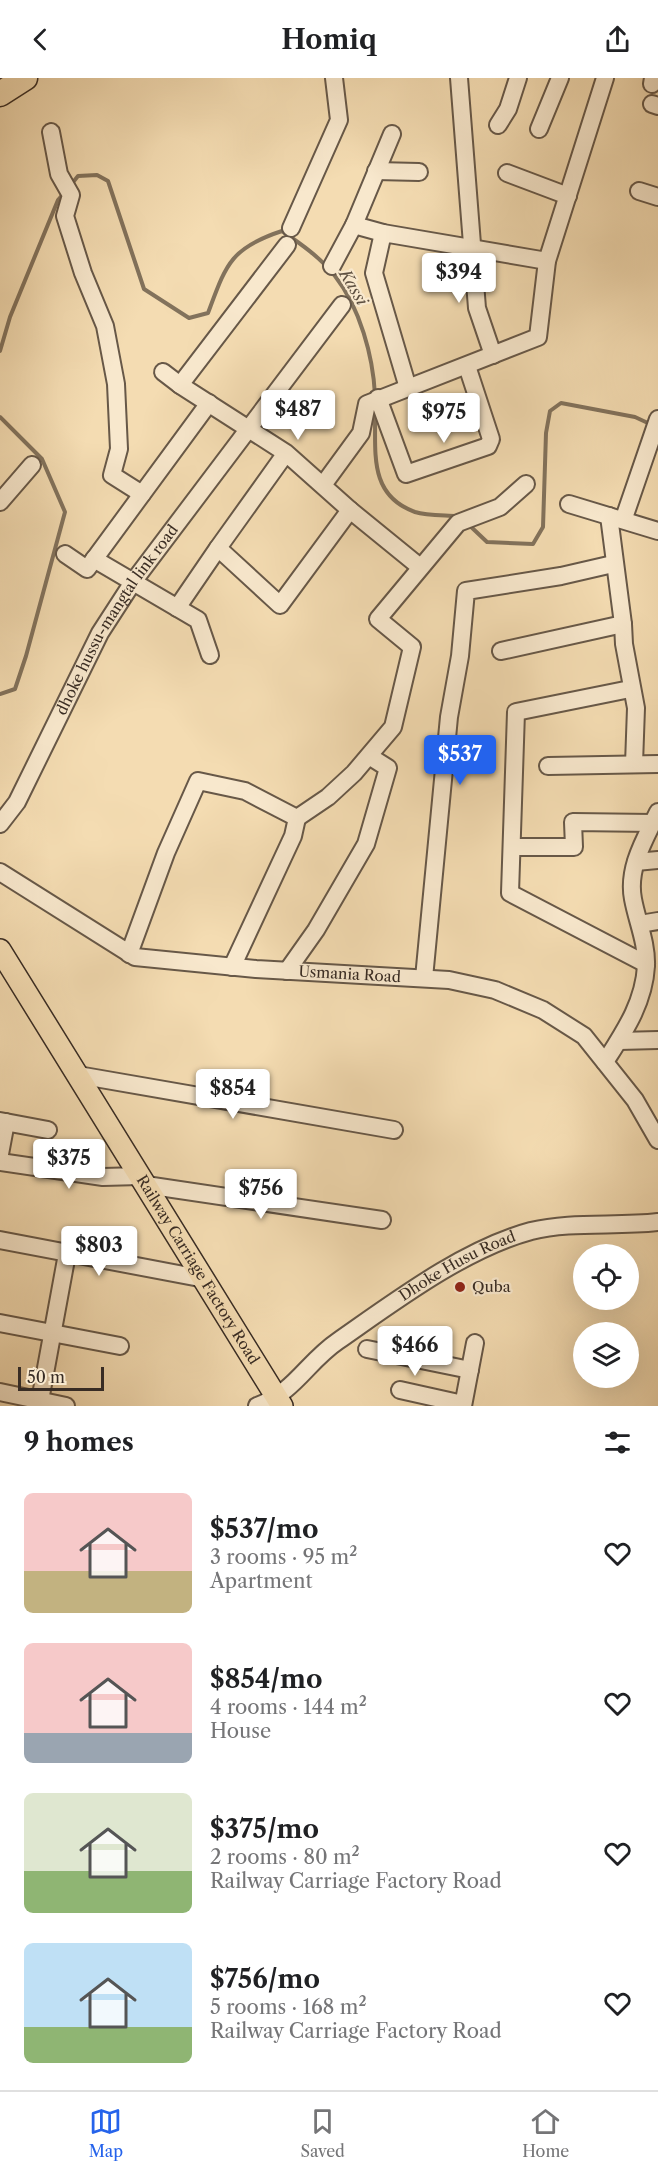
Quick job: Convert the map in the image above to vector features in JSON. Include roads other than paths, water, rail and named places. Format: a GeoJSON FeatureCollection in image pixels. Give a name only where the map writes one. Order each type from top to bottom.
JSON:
{"type":"FeatureCollection","features":[{"type":"Feature","properties":{"kind":"highway"},"geometry":{"type":"LineString","coordinates":[[0,94],[25,78]]}},
{"type":"Feature","properties":{"kind":"main road","name":"Railway Carriage Factory Road"},"geometry":{"type":"LineString","coordinates":[[0,950],[206,1279],[280,1402]]}},
{"type":"Feature","properties":{"kind":"street"},"geometry":{"type":"LineString","coordinates":[[291,228],[339,120],[334,78]]}},
{"type":"Feature","properties":{"kind":"street"},"geometry":{"type":"LineString","coordinates":[[459,78],[477,308],[493,356]]}},
{"type":"Feature","properties":{"kind":"street"},"geometry":{"type":"LineString","coordinates":[[498,125],[508,109],[518,78]]}},
{"type":"Feature","properties":{"kind":"street"},"geometry":{"type":"LineString","coordinates":[[538,129],[560,78]]}},
{"type":"Feature","properties":{"kind":"street"},"geometry":{"type":"LineString","coordinates":[[323,485],[361,433],[373,401],[538,338],[547,261],[605,78]]}},
{"type":"Feature","properties":{"kind":"street"},"geometry":{"type":"LineString","coordinates":[[51,132],[60,174],[71,195],[64,216],[108,338],[116,384],[119,449],[112,475],[142,494]]}},
{"type":"Feature","properties":{"kind":"street"},"geometry":{"type":"LineString","coordinates":[[332,266],[354,225],[392,134]]}},
{"type":"Feature","properties":{"kind":"street"},"geometry":{"type":"LineString","coordinates":[[376,171],[419,172]]}},
{"type":"Feature","properties":{"kind":"street"},"geometry":{"type":"LineString","coordinates":[[507,173],[568,196]]}},
{"type":"Feature","properties":{"kind":"street"},"geometry":{"type":"LineString","coordinates":[[639,191],[658,197]]}},
{"type":"Feature","properties":{"kind":"street"},"geometry":{"type":"LineString","coordinates":[[354,225],[383,233],[547,261]]}},
{"type":"Feature","properties":{"kind":"street"},"geometry":{"type":"LineString","coordinates":[[383,233],[374,273],[408,388]]}},
{"type":"Feature","properties":{"kind":"street"},"geometry":{"type":"LineString","coordinates":[[180,385],[287,245]]}},
{"type":"Feature","properties":{"kind":"street","name":"dhoke hussu-mangtal link road"},"geometry":{"type":"LineString","coordinates":[[0,824],[17,802],[100,633],[133,582],[342,305]]}},
{"type":"Feature","properties":{"kind":"street"},"geometry":{"type":"LineString","coordinates":[[373,401],[406,474],[488,446],[491,439],[466,366]]}},
{"type":"Feature","properties":{"kind":"street"},"geometry":{"type":"LineString","coordinates":[[163,372],[286,453],[350,510],[420,567]]}},
{"type":"Feature","properties":{"kind":"street"},"geometry":{"type":"LineString","coordinates":[[65,554],[87,569],[209,403]]}},
{"type":"Feature","properties":{"kind":"street"},"geometry":{"type":"LineString","coordinates":[[634,764],[636,708],[630,689],[624,624],[614,564],[616,517],[658,419]]}},
{"type":"Feature","properties":{"kind":"street"},"geometry":{"type":"LineString","coordinates":[[177,608],[286,453]]}},
{"type":"Feature","properties":{"kind":"street"},"geometry":{"type":"LineString","coordinates":[[0,502],[32,465]]}},
{"type":"Feature","properties":{"kind":"street"},"geometry":{"type":"LineString","coordinates":[[232,967],[293,836],[297,818],[328,797],[369,756],[393,727],[412,647],[378,619],[454,527],[500,507],[525,484]]}},
{"type":"Feature","properties":{"kind":"street"},"geometry":{"type":"LineString","coordinates":[[569,504],[658,531]]}},
{"type":"Feature","properties":{"kind":"street"},"geometry":{"type":"LineString","coordinates":[[218,548],[280,605],[350,510]]}},
{"type":"Feature","properties":{"kind":"street"},"geometry":{"type":"LineString","coordinates":[[94,559],[198,620],[210,655]]}},
{"type":"Feature","properties":{"kind":"street"},"geometry":{"type":"LineString","coordinates":[[424,978],[449,717],[460,656],[466,591],[561,576],[614,564]]}},
{"type":"Feature","properties":{"kind":"street"},"geometry":{"type":"LineString","coordinates":[[501,651],[624,624]]}},
{"type":"Feature","properties":{"kind":"street"},"geometry":{"type":"LineString","coordinates":[[630,689],[516,712],[510,893],[646,964]]}},
{"type":"Feature","properties":{"kind":"street"},"geometry":{"type":"LineString","coordinates":[[287,971],[316,930],[366,844],[388,768],[369,756]]}},
{"type":"Feature","properties":{"kind":"street"},"geometry":{"type":"LineString","coordinates":[[548,766],[658,764]]}},
{"type":"Feature","properties":{"kind":"street"},"geometry":{"type":"LineString","coordinates":[[129,954],[166,853],[198,781],[245,791],[297,818]]}},
{"type":"Feature","properties":{"kind":"street"},"geometry":{"type":"LineString","coordinates":[[512,847],[574,847],[573,822],[655,818],[636,862],[631,881],[646,964],[643,986],[631,1022],[605,1062]]}},
{"type":"Feature","properties":{"kind":"street"},"geometry":{"type":"LineString","coordinates":[[636,862],[658,860]]}},
{"type":"Feature","properties":{"kind":"street","name":"Usmania Road"},"geometry":{"type":"LineString","coordinates":[[0,872],[135,957],[232,967],[449,980],[495,990],[543,1011],[584,1035],[635,1100],[658,1140]]}},
{"type":"Feature","properties":{"kind":"street"},"geometry":{"type":"LineString","coordinates":[[640,924],[658,921]]}},
{"type":"Feature","properties":{"kind":"street"},"geometry":{"type":"LineString","coordinates":[[619,1041],[658,1040]]}},
{"type":"Feature","properties":{"kind":"street"},"geometry":{"type":"LineString","coordinates":[[78,1076],[394,1130]]}},
{"type":"Feature","properties":{"kind":"street"},"geometry":{"type":"LineString","coordinates":[[0,1154],[3,1121],[48,1130]]}},
{"type":"Feature","properties":{"kind":"street"},"geometry":{"type":"LineString","coordinates":[[0,1162],[103,1178],[143,1180],[382,1220]]}},
{"type":"Feature","properties":{"kind":"street","name":"Dhoke Husu Road"},"geometry":{"type":"LineString","coordinates":[[257,1406],[280,1402],[334,1343],[436,1275],[504,1241],[532,1231],[564,1227],[658,1222]]}},
{"type":"Feature","properties":{"kind":"street"},"geometry":{"type":"LineString","coordinates":[[0,1240],[206,1279]]}},
{"type":"Feature","properties":{"kind":"street"},"geometry":{"type":"LineString","coordinates":[[39,1403],[67,1254]]}},
{"type":"Feature","properties":{"kind":"street"},"geometry":{"type":"LineString","coordinates":[[0,1323],[120,1346]]}},
{"type":"Feature","properties":{"kind":"street"},"geometry":{"type":"LineString","coordinates":[[400,1390],[463,1405],[475,1343]]}},
{"type":"Feature","properties":{"kind":"street"},"geometry":{"type":"LineString","coordinates":[[368,1349],[470,1370]]}},
{"type":"Feature","properties":{"kind":"street"},"geometry":{"type":"LineString","coordinates":[[0,1392],[39,1403],[66,1406]]}},
{"type":"Feature","properties":{"kind":"waterway","name":"Kassi"},"geometry":{"type":"LineString","coordinates":[[70,186],[78,176],[97,175],[108,181],[144,289],[189,318],[208,313],[226,270],[240,252],[251,244],[282,231],[323,263],[335,276],[352,303],[364,333],[375,395]]}},
{"type":"Feature","properties":{"kind":"waterway","name":"Kassi"},"geometry":{"type":"LineString","coordinates":[[0,351],[10,317],[58,200],[65,192]]}},
{"type":"Feature","properties":{"kind":"waterway","name":"Kassi"},"geometry":{"type":"LineString","coordinates":[[468,524],[487,542],[533,544],[543,527],[546,433],[550,411],[561,403],[635,417],[650,424]]}},
{"type":"Feature","properties":{"kind":"waterway","name":"Kassi"},"geometry":{"type":"LineString","coordinates":[[375,412],[378,471],[389,495],[415,512],[457,516]]}},
{"type":"Feature","properties":{"kind":"waterway","name":"Kassi"},"geometry":{"type":"LineString","coordinates":[[0,417],[42,459],[65,512],[15,689],[0,694]]}},
{"type":"Feature","properties":{"kind":"place","name":"Quba"},"geometry":{"type":"Point","coordinates":[460,1287]}}]}
